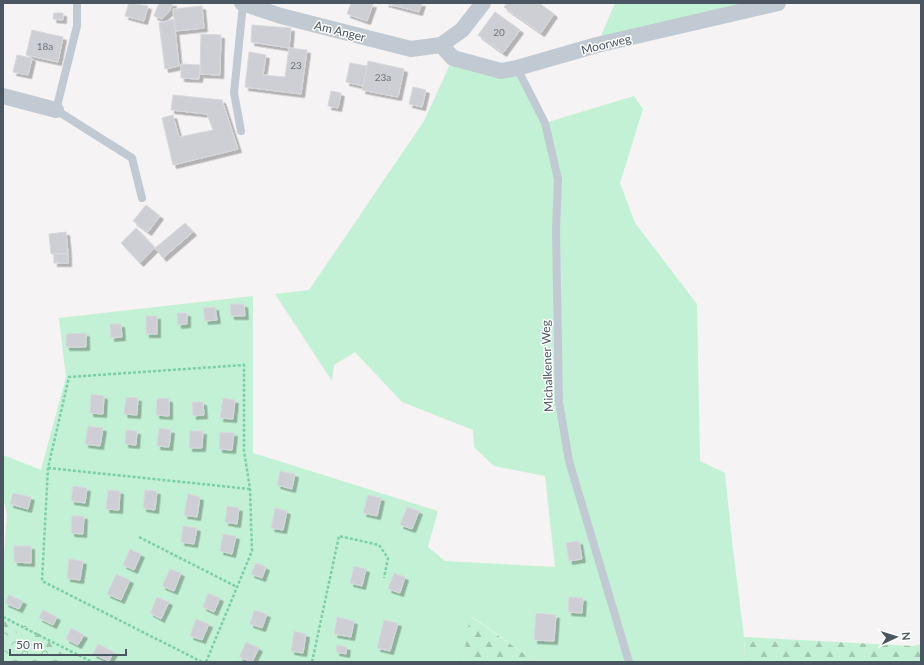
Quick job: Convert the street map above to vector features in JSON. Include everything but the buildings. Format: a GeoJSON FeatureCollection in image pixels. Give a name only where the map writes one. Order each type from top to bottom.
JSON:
{"type":"FeatureCollection","features":[{"type":"Feature","properties":{"kind":"street","name":"Am Anger"},"geometry":{"type":"LineString","coordinates":[[242,3],[281,16],[411,49],[441,45]]}},
{"type":"Feature","properties":{"kind":"street"},"geometry":{"type":"LineString","coordinates":[[441,45],[462,30],[483,3]]}},
{"type":"Feature","properties":{"kind":"street","name":"Moorweg"},"geometry":{"type":"LineString","coordinates":[[441,45],[453,58],[501,71],[517,68],[597,45],[778,3]]}},
{"type":"Feature","properties":{"kind":"street"},"geometry":{"type":"LineString","coordinates":[[3,96],[56,110]]}},
{"type":"Feature","properties":{"kind":"lane"},"geometry":{"type":"LineString","coordinates":[[77,3],[77,26],[56,110],[132,158],[142,198]]}},
{"type":"Feature","properties":{"kind":"lane"},"geometry":{"type":"LineString","coordinates":[[241,131],[234,93],[242,3]]}},
{"type":"Feature","properties":{"kind":"lane","name":"Michalkener Weg"},"geometry":{"type":"LineString","coordinates":[[517,68],[545,124],[558,179],[556,230],[559,402],[567,446],[570,461],[629,662]]}},
{"type":"Feature","properties":{"kind":"path"},"geometry":{"type":"LineString","coordinates":[[202,662],[42,581],[48,468],[69,377],[244,365],[244,451],[250,489],[252,551],[206,662]]}},
{"type":"Feature","properties":{"kind":"path"},"geometry":{"type":"LineString","coordinates":[[48,468],[250,489]]}},
{"type":"Feature","properties":{"kind":"path"},"geometry":{"type":"LineString","coordinates":[[312,662],[339,536],[379,545],[388,558],[384,578]]}},
{"type":"Feature","properties":{"kind":"path"},"geometry":{"type":"LineString","coordinates":[[139,537],[237,587]]}},
{"type":"Feature","properties":{"kind":"path"},"geometry":{"type":"LineString","coordinates":[[3,618],[92,662]]}},
{"type":"Feature","properties":{"kind":"green space"},"geometry":{"type":"Polygon","coordinates":[[[615,3],[778,3],[597,45],[615,3]]]}},
{"type":"Feature","properties":{"kind":"green space"},"geometry":{"type":"Polygon","coordinates":[[[453,58],[517,68],[545,123],[634,96],[643,109],[620,183],[635,223],[697,304],[700,461],[725,473],[744,637],[745,662],[536,662],[471,616],[463,662],[89,662],[3,613],[3,566],[7,515],[3,497],[3,455],[41,470],[66,377],[59,318],[253,296],[253,453],[438,511],[428,547],[445,561],[555,567],[545,476],[494,466],[474,447],[473,430],[402,402],[355,352],[334,365],[332,381],[275,294],[309,290],[424,121],[453,58]]]}},
{"type":"Feature","properties":{"kind":"green space"},"geometry":{"type":"Polygon","coordinates":[[[3,613],[89,662],[3,662],[3,613]]]}},
{"type":"Feature","properties":{"kind":"green space"},"geometry":{"type":"Polygon","coordinates":[[[470,616],[536,662],[463,662],[470,616]]]}},
{"type":"Feature","properties":{"kind":"green space"},"geometry":{"type":"Polygon","coordinates":[[[3,626],[76,662],[3,662],[3,626]]]}},
{"type":"Feature","properties":{"kind":"green space"},"geometry":{"type":"Polygon","coordinates":[[[744,637],[913,646],[921,644],[921,662],[745,662],[744,637]]]}}]}
